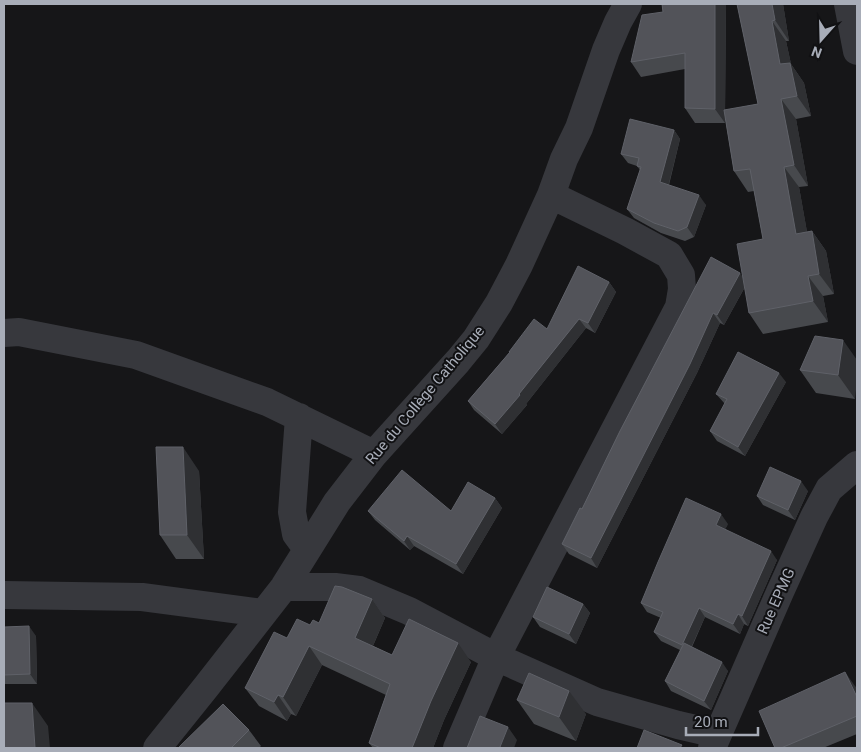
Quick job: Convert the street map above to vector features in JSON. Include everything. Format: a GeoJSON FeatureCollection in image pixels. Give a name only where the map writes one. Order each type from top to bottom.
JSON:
{"type":"FeatureCollection","features":[{"type":"Feature","properties":{"kind":"street","name":"Rue du Collège Catholique"},"geometry":{"type":"LineString","coordinates":[[156,748],[284,587],[337,502],[374,454],[476,339],[499,303],[519,265],[551,195],[564,160],[579,128],[606,50],[628,4]]}},
{"type":"Feature","properties":{"kind":"street"},"geometry":{"type":"LineString","coordinates":[[848,4],[857,51]]}},
{"type":"Feature","properties":{"kind":"street"},"geometry":{"type":"LineString","coordinates":[[457,748],[496,657],[679,307],[682,289],[681,275],[669,255],[551,195]]}},
{"type":"Feature","properties":{"kind":"street"},"geometry":{"type":"LineString","coordinates":[[4,333],[19,332],[136,355],[267,402],[374,454]]}},
{"type":"Feature","properties":{"kind":"street"},"geometry":{"type":"LineString","coordinates":[[299,417],[292,512],[296,534],[307,549]]}},
{"type":"Feature","properties":{"kind":"street","name":"Rue EPMG"},"geometry":{"type":"LineString","coordinates":[[715,741],[814,517],[829,489],[857,465]]}},
{"type":"Feature","properties":{"kind":"street"},"geometry":{"type":"LineString","coordinates":[[284,587],[335,587],[359,590],[409,611],[496,657],[597,702],[651,717],[715,741]]}},
{"type":"Feature","properties":{"kind":"street"},"geometry":{"type":"LineString","coordinates":[[4,595],[142,597],[263,613]]}},
{"type":"Feature","properties":{"kind":"building"},"geometry":{"type":"Polygon","coordinates":[[[662,4],[715,4],[715,109],[685,108],[685,53],[631,62],[642,15],[663,12],[662,4]]]}},
{"type":"Feature","properties":{"kind":"building"},"geometry":{"type":"Polygon","coordinates":[[[737,4],[772,4],[775,20],[772,21],[780,64],[790,63],[797,96],[781,99],[794,165],[784,167],[796,234],[812,231],[819,274],[808,276],[813,301],[749,313],[737,244],[763,239],[750,169],[734,171],[724,110],[758,104],[737,4]]]}},
{"type":"Feature","properties":{"kind":"building"},"geometry":{"type":"Polygon","coordinates":[[[630,119],[674,130],[660,182],[699,195],[687,227],[678,231],[654,223],[627,209],[641,167],[637,166],[639,158],[621,154],[630,119]]]}},
{"type":"Feature","properties":{"kind":"building"},"geometry":{"type":"Polygon","coordinates":[[[711,257],[740,273],[717,315],[713,313],[690,364],[591,558],[562,544],[580,508],[582,509],[620,431],[711,257]]]}},
{"type":"Feature","properties":{"kind":"building"},"geometry":{"type":"Polygon","coordinates":[[[578,266],[609,282],[588,323],[579,319],[495,424],[468,401],[510,352],[534,319],[547,329],[578,266]]]}},
{"type":"Feature","properties":{"kind":"building"},"geometry":{"type":"Polygon","coordinates":[[[815,336],[843,340],[838,375],[800,370],[815,336]]]}},
{"type":"Feature","properties":{"kind":"building"},"geometry":{"type":"Polygon","coordinates":[[[738,352],[779,373],[738,447],[710,431],[727,399],[716,394],[738,352]]]}},
{"type":"Feature","properties":{"kind":"building"},"geometry":{"type":"Polygon","coordinates":[[[156,447],[183,447],[187,535],[160,535],[156,447]]]}},
{"type":"Feature","properties":{"kind":"building"},"geometry":{"type":"Polygon","coordinates":[[[770,467],[801,481],[788,510],[757,496],[770,467]]]}},
{"type":"Feature","properties":{"kind":"building"},"geometry":{"type":"Polygon","coordinates":[[[402,470],[451,511],[468,482],[495,498],[456,564],[407,536],[404,541],[368,511],[402,470]]]}},
{"type":"Feature","properties":{"kind":"building"},"geometry":{"type":"Polygon","coordinates":[[[686,498],[721,514],[716,525],[771,551],[742,616],[738,614],[733,624],[699,608],[682,645],[654,632],[663,612],[641,603],[686,498]]]}},
{"type":"Feature","properties":{"kind":"building"},"geometry":{"type":"Polygon","coordinates":[[[335,586],[372,599],[355,638],[392,655],[409,619],[458,643],[412,748],[381,748],[369,743],[390,684],[309,646],[283,697],[278,695],[274,702],[245,688],[274,632],[287,638],[297,619],[310,625],[313,620],[319,623],[335,586]]]}},
{"type":"Feature","properties":{"kind":"building"},"geometry":{"type":"Polygon","coordinates":[[[547,587],[583,604],[569,634],[533,617],[547,587]]]}},
{"type":"Feature","properties":{"kind":"building"},"geometry":{"type":"Polygon","coordinates":[[[29,626],[30,674],[4,675],[4,627],[29,626]]]}},
{"type":"Feature","properties":{"kind":"building"},"geometry":{"type":"Polygon","coordinates":[[[684,643],[722,662],[704,701],[665,681],[684,643]]]}},
{"type":"Feature","properties":{"kind":"building"},"geometry":{"type":"Polygon","coordinates":[[[845,672],[857,697],[857,716],[781,748],[775,748],[759,711],[845,672]]]}},
{"type":"Feature","properties":{"kind":"building"},"geometry":{"type":"Polygon","coordinates":[[[529,673],[569,691],[559,717],[517,700],[529,673]]]}},
{"type":"Feature","properties":{"kind":"building"},"geometry":{"type":"Polygon","coordinates":[[[4,703],[32,703],[35,748],[4,748],[4,703]]]}},
{"type":"Feature","properties":{"kind":"building"},"geometry":{"type":"Polygon","coordinates":[[[223,704],[249,730],[231,748],[178,748],[223,704]]]}},
{"type":"Feature","properties":{"kind":"building"},"geometry":{"type":"Polygon","coordinates":[[[480,716],[508,727],[500,747],[502,748],[467,748],[480,716]]]}},
{"type":"Feature","properties":{"kind":"building"},"geometry":{"type":"Polygon","coordinates":[[[644,730],[682,745],[680,748],[637,748],[644,730]]]}}]}
